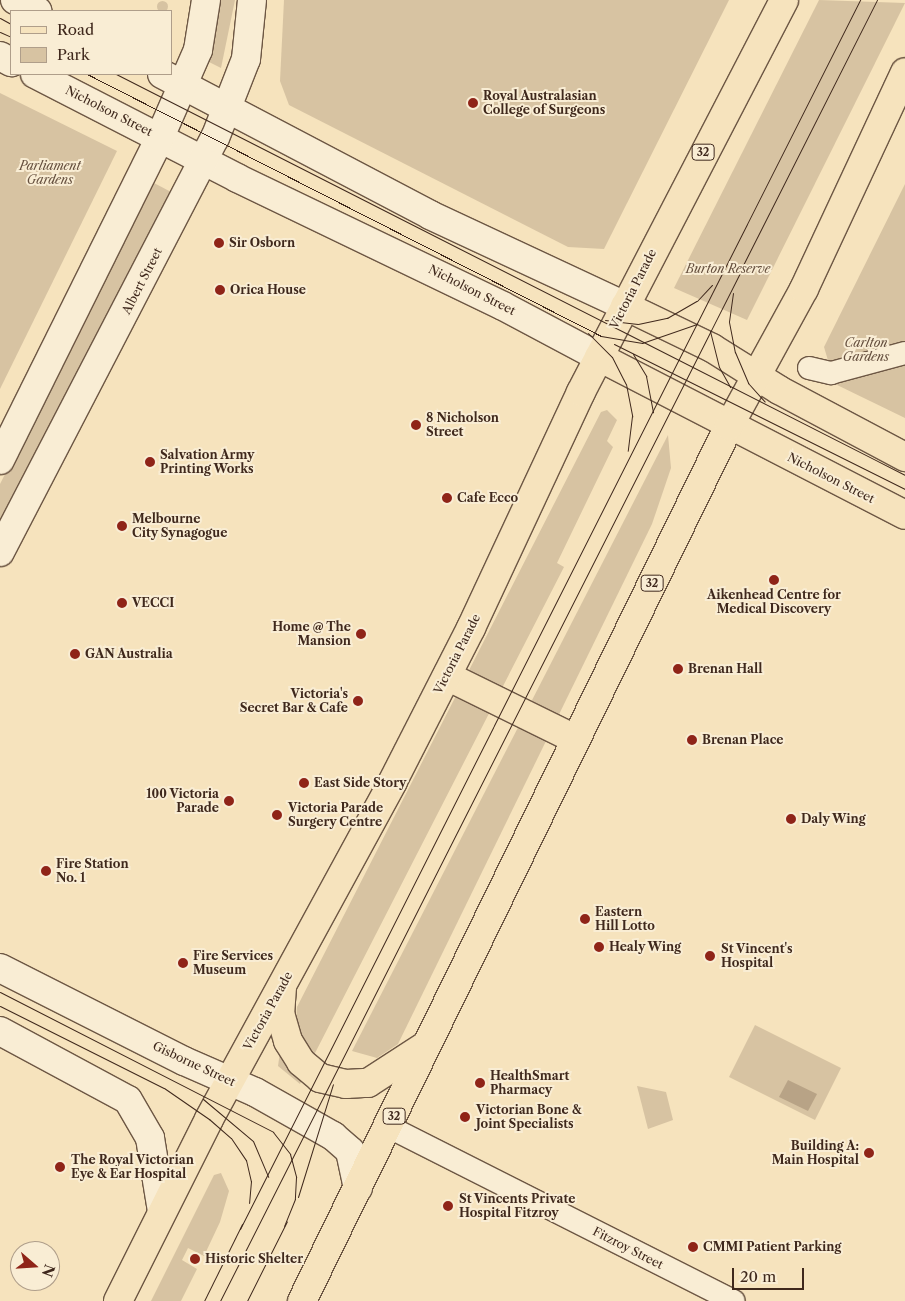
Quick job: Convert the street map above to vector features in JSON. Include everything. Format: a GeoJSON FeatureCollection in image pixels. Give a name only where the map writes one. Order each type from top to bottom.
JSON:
{"type":"FeatureCollection","features":[{"type":"Feature","properties":{"kind":"main road","name":"Victoria Parade"},"geometry":{"type":"LineString","coordinates":[[118,1301],[229,1081],[330,903],[447,676],[598,357],[784,0]]}},
{"type":"Feature","properties":{"kind":"main road","name":"32"},"geometry":{"type":"LineString","coordinates":[[302,1301],[389,1127],[574,739],[729,426],[759,378],[905,72]]}},
{"type":"Feature","properties":{"kind":"main road"},"geometry":{"type":"LineString","coordinates":[[625,306],[712,348],[759,378],[905,457]]}},
{"type":"Feature","properties":{"kind":"main road","name":"Nicholson Street"},"geometry":{"type":"LineString","coordinates":[[598,357],[905,515]]}},
{"type":"Feature","properties":{"kind":"main road"},"geometry":{"type":"LineString","coordinates":[[447,676],[574,739]]}},
{"type":"Feature","properties":{"kind":"main road"},"geometry":{"type":"LineString","coordinates":[[282,986],[280,1013],[288,1041],[301,1062],[320,1078],[346,1084],[368,1083],[428,1044]]}},
{"type":"Feature","properties":{"kind":"street"},"geometry":{"type":"LineString","coordinates":[[15,0],[36,10]]}},
{"type":"Feature","properties":{"kind":"street"},"geometry":{"type":"LineString","coordinates":[[0,460],[160,138],[173,79],[201,39],[206,0]]}},
{"type":"Feature","properties":{"kind":"street","name":"Albert Street"},"geometry":{"type":"LineString","coordinates":[[0,552],[204,161],[228,109],[246,59],[252,0]]}},
{"type":"Feature","properties":{"kind":"street","name":"Nicholson Street"},"geometry":{"type":"LineString","coordinates":[[37,75],[204,161],[496,302],[598,357]]}},
{"type":"Feature","properties":{"kind":"street"},"geometry":{"type":"LineString","coordinates":[[173,79],[430,215],[625,306]]}},
{"type":"Feature","properties":{"kind":"street"},"geometry":{"type":"LineString","coordinates":[[810,368],[831,373],[905,353]]}},
{"type":"Feature","properties":{"kind":"street","name":"Gisborne Street"},"geometry":{"type":"LineString","coordinates":[[0,968],[229,1081],[342,1142],[353,1159],[358,1188]]}},
{"type":"Feature","properties":{"kind":"street"},"geometry":{"type":"LineString","coordinates":[[0,1031],[114,1090],[132,1105],[150,1138],[162,1211]]}},
{"type":"Feature","properties":{"kind":"street","name":"Fitzroy Street"},"geometry":{"type":"LineString","coordinates":[[389,1127],[733,1301]]}},
{"type":"Feature","properties":{"kind":"green space"},"geometry":{"type":"Polygon","coordinates":[[[162,0],[167,4],[166,10],[158,10],[156,6],[162,0]]]}},
{"type":"Feature","properties":{"kind":"green space"},"geometry":{"type":"Polygon","coordinates":[[[216,0],[235,0],[221,68],[201,58],[216,0]]]}},
{"type":"Feature","properties":{"kind":"green space"},"geometry":{"type":"Polygon","coordinates":[[[284,0],[729,0],[604,249],[568,247],[289,105],[280,81],[284,0]]]}},
{"type":"Feature","properties":{"kind":"green space","name":"Burton Reserve"},"geometry":{"type":"Polygon","coordinates":[[[819,0],[905,3],[747,320],[674,288],[819,0]]]}},
{"type":"Feature","properties":{"kind":"green space","name":"Parliament Gardens"},"geometry":{"type":"Polygon","coordinates":[[[0,93],[117,151],[0,389],[0,93]]]}},
{"type":"Feature","properties":{"kind":"green space"},"geometry":{"type":"Polygon","coordinates":[[[154,183],[173,193],[0,531],[0,484],[154,183]]]}},
{"type":"Feature","properties":{"kind":"green space","name":"Carlton Gardens"},"geometry":{"type":"Polygon","coordinates":[[[905,184],[905,418],[835,384],[824,347],[905,184]]]}},
{"type":"Feature","properties":{"kind":"green space"},"geometry":{"type":"Polygon","coordinates":[[[607,410],[617,420],[607,441],[613,447],[557,563],[564,567],[313,1057],[296,1025],[297,1007],[601,412],[607,410]]]}},
{"type":"Feature","properties":{"kind":"green space"},"geometry":{"type":"Polygon","coordinates":[[[668,435],[671,468],[652,524],[398,1044],[377,1058],[352,1051],[668,435]]]}},
{"type":"Feature","properties":{"kind":"green space"},"geometry":{"type":"Polygon","coordinates":[[[755,1025],[841,1068],[815,1120],[729,1077],[755,1025]]]}},
{"type":"Feature","properties":{"kind":"green space"},"geometry":{"type":"Polygon","coordinates":[[[280,1052],[303,1077],[300,1084],[278,1066],[280,1052]]]}},
{"type":"Feature","properties":{"kind":"green space"},"geometry":{"type":"Polygon","coordinates":[[[637,1086],[666,1092],[673,1120],[648,1129],[637,1086]]]}},
{"type":"Feature","properties":{"kind":"green space"},"geometry":{"type":"Polygon","coordinates":[[[221,1173],[229,1191],[220,1222],[204,1256],[188,1248],[182,1260],[197,1269],[181,1301],[151,1301],[214,1175],[221,1173]]]}},
{"type":"Feature","properties":{"kind":"shaded area"},"geometry":{"type":"Polygon","coordinates":[[[788,1080],[817,1094],[808,1111],[779,1097],[788,1080]]]}},
{"type":"Feature","properties":{"kind":"tram line"},"geometry":{"type":"LineString","coordinates":[[240,1229],[860,0]]}},
{"type":"Feature","properties":{"kind":"tram line"},"geometry":{"type":"LineString","coordinates":[[739,273],[877,0]]}},
{"type":"Feature","properties":{"kind":"tram line"},"geometry":{"type":"LineString","coordinates":[[0,18],[10,23]]}},
{"type":"Feature","properties":{"kind":"tram line"},"geometry":{"type":"LineString","coordinates":[[0,32],[10,37]]}},
{"type":"Feature","properties":{"kind":"tram line"},"geometry":{"type":"LineString","coordinates":[[89,75],[601,336],[642,343],[697,324]]}},
{"type":"Feature","properties":{"kind":"tram line"},"geometry":{"type":"LineString","coordinates":[[118,75],[905,475]]}},
{"type":"Feature","properties":{"kind":"tram line"},"geometry":{"type":"LineString","coordinates":[[220,1301],[742,269]]}},
{"type":"Feature","properties":{"kind":"tram line"},"geometry":{"type":"LineString","coordinates":[[605,320],[638,324],[667,318],[697,301],[712,285]]}},
{"type":"Feature","properties":{"kind":"tram line"},"geometry":{"type":"LineString","coordinates":[[733,293],[729,322],[735,352],[748,383],[765,402]]}},
{"type":"Feature","properties":{"kind":"tram line"},"geometry":{"type":"LineString","coordinates":[[710,331],[719,367],[730,387]]}},
{"type":"Feature","properties":{"kind":"tram line"},"geometry":{"type":"LineString","coordinates":[[588,333],[612,357],[626,384],[632,416],[628,451]]}},
{"type":"Feature","properties":{"kind":"tram line"},"geometry":{"type":"LineString","coordinates":[[614,344],[905,489]]}},
{"type":"Feature","properties":{"kind":"tram line"},"geometry":{"type":"LineString","coordinates":[[633,354],[646,376],[653,412]]}},
{"type":"Feature","properties":{"kind":"tram line"},"geometry":{"type":"LineString","coordinates":[[0,992],[273,1132],[290,1154],[296,1177],[295,1199],[284,1226]]}},
{"type":"Feature","properties":{"kind":"tram line"},"geometry":{"type":"LineString","coordinates":[[0,1006],[164,1088],[209,1119],[231,1138],[246,1160],[251,1181],[249,1203]]}},
{"type":"Feature","properties":{"kind":"tram line"},"geometry":{"type":"LineString","coordinates":[[298,1197],[333,1084]]}},
{"type":"Feature","properties":{"kind":"tram line"},"geometry":{"type":"LineString","coordinates":[[203,1099],[253,1141],[268,1177]]}},
{"type":"Feature","properties":{"kind":"tram line"},"geometry":{"type":"LineString","coordinates":[[247,1301],[287,1221]]}},
{"type":"Feature","properties":{"kind":"tram line"},"geometry":{"type":"LineString","coordinates":[[204,1301],[242,1224]]}},
{"type":"Feature","properties":{"kind":"place","name":"Royal Australasian College of Surgeons"},"geometry":{"type":"Point","coordinates":[473,103]}},
{"type":"Feature","properties":{"kind":"place","name":"Sir Osborn"},"geometry":{"type":"Point","coordinates":[219,243]}},
{"type":"Feature","properties":{"kind":"place","name":"Orica House"},"geometry":{"type":"Point","coordinates":[220,290]}},
{"type":"Feature","properties":{"kind":"place","name":"8 Nicholson Street"},"geometry":{"type":"Point","coordinates":[416,425]}},
{"type":"Feature","properties":{"kind":"place","name":"Salvation Army Printing Works"},"geometry":{"type":"Point","coordinates":[150,462]}},
{"type":"Feature","properties":{"kind":"place","name":"Cafe Ecco"},"geometry":{"type":"Point","coordinates":[447,498]}},
{"type":"Feature","properties":{"kind":"place","name":"Melbourne City Synagogue"},"geometry":{"type":"Point","coordinates":[122,526]}},
{"type":"Feature","properties":{"kind":"place","name":"Aikenhead Centre for Medical Discovery"},"geometry":{"type":"Point","coordinates":[774,580]}},
{"type":"Feature","properties":{"kind":"place","name":"VECCI"},"geometry":{"type":"Point","coordinates":[122,603]}},
{"type":"Feature","properties":{"kind":"place","name":"Home @ The Mansion"},"geometry":{"type":"Point","coordinates":[361,634]}},
{"type":"Feature","properties":{"kind":"place","name":"GAN Australia"},"geometry":{"type":"Point","coordinates":[75,654]}},
{"type":"Feature","properties":{"kind":"place","name":"Brenan Hall"},"geometry":{"type":"Point","coordinates":[678,669]}},
{"type":"Feature","properties":{"kind":"place","name":"Victoria's Secret Bar & Cafe"},"geometry":{"type":"Point","coordinates":[358,701]}},
{"type":"Feature","properties":{"kind":"place","name":"Brenan Place"},"geometry":{"type":"Point","coordinates":[692,740]}},
{"type":"Feature","properties":{"kind":"place","name":"East Side Story"},"geometry":{"type":"Point","coordinates":[304,783]}},
{"type":"Feature","properties":{"kind":"place","name":"100 Victoria Parade"},"geometry":{"type":"Point","coordinates":[229,801]}},
{"type":"Feature","properties":{"kind":"place","name":"Victoria Parade Surgery Centre"},"geometry":{"type":"Point","coordinates":[277,815]}},
{"type":"Feature","properties":{"kind":"place","name":"Daly Wing"},"geometry":{"type":"Point","coordinates":[791,819]}},
{"type":"Feature","properties":{"kind":"place","name":"Fire Station No. 1"},"geometry":{"type":"Point","coordinates":[46,871]}},
{"type":"Feature","properties":{"kind":"place","name":"Eastern Hill Lotto"},"geometry":{"type":"Point","coordinates":[585,919]}},
{"type":"Feature","properties":{"kind":"place","name":"Healy Wing"},"geometry":{"type":"Point","coordinates":[599,947]}},
{"type":"Feature","properties":{"kind":"place","name":"St Vincent's Hospital"},"geometry":{"type":"Point","coordinates":[710,956]}},
{"type":"Feature","properties":{"kind":"place","name":"Fire Services Museum"},"geometry":{"type":"Point","coordinates":[183,963]}},
{"type":"Feature","properties":{"kind":"place","name":"HealthSmart Pharmacy"},"geometry":{"type":"Point","coordinates":[480,1083]}},
{"type":"Feature","properties":{"kind":"place","name":"Victorian Bone & Joint Specialists"},"geometry":{"type":"Point","coordinates":[465,1117]}},
{"type":"Feature","properties":{"kind":"place","name":"Building A: Main Hospital"},"geometry":{"type":"Point","coordinates":[869,1153]}},
{"type":"Feature","properties":{"kind":"place","name":"The Royal Victorian Eye & Ear Hospital"},"geometry":{"type":"Point","coordinates":[60,1167]}},
{"type":"Feature","properties":{"kind":"place","name":"St Vincents Private Hospital Fitzroy"},"geometry":{"type":"Point","coordinates":[448,1206]}},
{"type":"Feature","properties":{"kind":"place","name":"CMMI Patient Parking"},"geometry":{"type":"Point","coordinates":[693,1247]}},
{"type":"Feature","properties":{"kind":"place","name":"Historic Shelter"},"geometry":{"type":"Point","coordinates":[195,1259]}}]}
